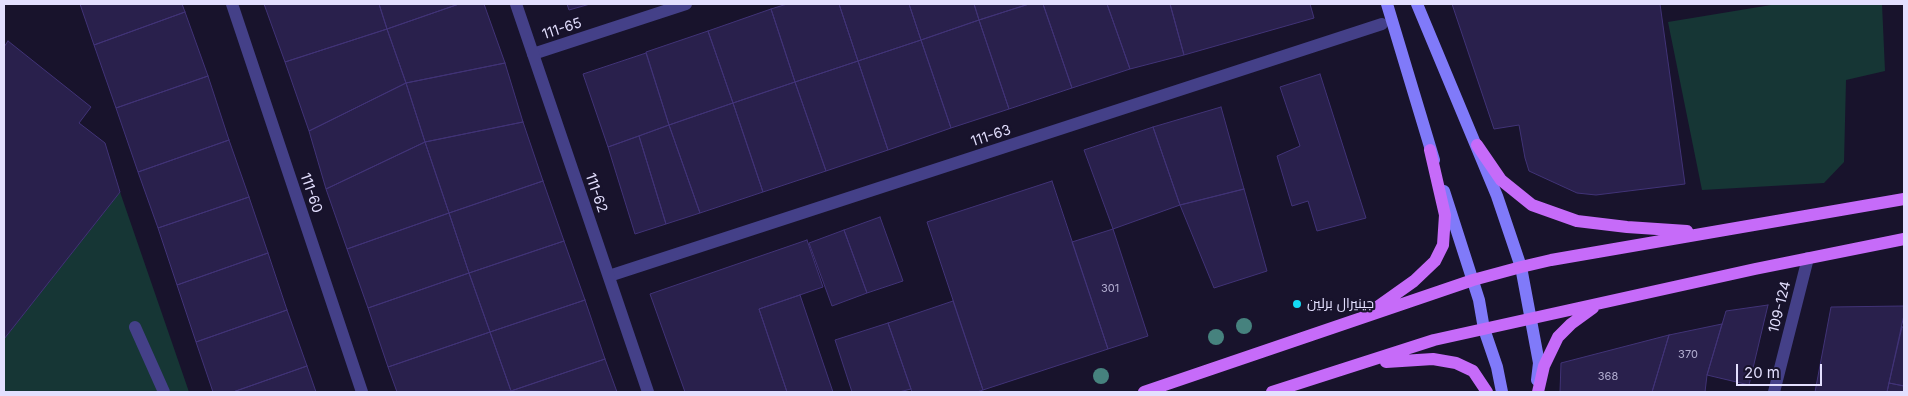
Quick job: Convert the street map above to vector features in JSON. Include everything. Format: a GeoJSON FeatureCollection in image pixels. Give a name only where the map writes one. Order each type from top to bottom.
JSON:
{"type":"FeatureCollection","features":[{"type":"Feature","properties":{"kind":"main road"},"geometry":{"type":"LineString","coordinates":[[1387,4],[1430,150],[1454,217],[1478,300],[1484,329],[1495,357],[1502,392]]}},
{"type":"Feature","properties":{"kind":"main road"},"geometry":{"type":"LineString","coordinates":[[1417,4],[1477,145],[1497,196],[1521,267],[1539,363],[1537,392]]}},
{"type":"Feature","properties":{"kind":"main road"},"geometry":{"type":"LineString","coordinates":[[1477,145],[1501,180],[1532,205],[1577,221],[1627,228],[1710,233]]}},
{"type":"Feature","properties":{"kind":"main road"},"geometry":{"type":"LineString","coordinates":[[1366,316],[1414,281],[1435,261],[1443,245],[1445,215],[1430,150]]}},
{"type":"Feature","properties":{"kind":"main road"},"geometry":{"type":"LineString","coordinates":[[1144,392],[1472,280],[1521,267],[1551,260],[1904,199]]}},
{"type":"Feature","properties":{"kind":"main road"},"geometry":{"type":"LineString","coordinates":[[1272,392],[1434,340],[1808,258],[1904,239]]}},
{"type":"Feature","properties":{"kind":"main road"},"geometry":{"type":"LineString","coordinates":[[1537,392],[1544,366],[1558,337],[1571,324],[1598,304]]}},
{"type":"Feature","properties":{"kind":"main road"},"geometry":{"type":"LineString","coordinates":[[1344,369],[1401,360],[1433,359],[1456,363],[1473,371],[1487,392]]}},
{"type":"Feature","properties":{"kind":"street","name":"111-60"},"geometry":{"type":"LineString","coordinates":[[232,4],[362,392]]}},
{"type":"Feature","properties":{"kind":"street","name":"111-62"},"geometry":{"type":"LineString","coordinates":[[516,4],[648,392]]}},
{"type":"Feature","properties":{"kind":"street","name":"111-65"},"geometry":{"type":"LineString","coordinates":[[533,54],[686,4]]}},
{"type":"Feature","properties":{"kind":"street","name":"111-63"},"geometry":{"type":"LineString","coordinates":[[608,276],[1382,24]]}},
{"type":"Feature","properties":{"kind":"street","name":"109-124"},"geometry":{"type":"LineString","coordinates":[[1774,392],[1808,258]]}},
{"type":"Feature","properties":{"kind":"street"},"geometry":{"type":"LineString","coordinates":[[134,327],[164,392]]}},
{"type":"Feature","properties":{"kind":"green space"},"geometry":{"type":"Polygon","coordinates":[[[1777,4],[1882,4],[1885,71],[1846,80],[1844,162],[1824,183],[1702,190],[1668,22],[1777,4]]]}},
{"type":"Feature","properties":{"kind":"green space"},"geometry":{"type":"Polygon","coordinates":[[[120,192],[189,392],[4,392],[4,339],[120,192]]]}},
{"type":"Feature","properties":{"kind":"building"},"geometry":{"type":"Polygon","coordinates":[[[80,4],[182,4],[185,12],[94,45],[80,4]]]}},
{"type":"Feature","properties":{"kind":"building"},"geometry":{"type":"Polygon","coordinates":[[[264,4],[379,4],[387,29],[285,62],[264,4]]]}},
{"type":"Feature","properties":{"kind":"building"},"geometry":{"type":"Polygon","coordinates":[[[379,4],[459,4],[387,29],[379,4]]]}},
{"type":"Feature","properties":{"kind":"building"},"geometry":{"type":"Polygon","coordinates":[[[459,4],[484,4],[505,63],[406,83],[387,29],[459,4]]]}},
{"type":"Feature","properties":{"kind":"building"},"geometry":{"type":"Polygon","coordinates":[[[567,4],[590,4],[569,10],[567,4]]]}},
{"type":"Feature","properties":{"kind":"building"},"geometry":{"type":"Polygon","coordinates":[[[787,4],[839,4],[858,61],[795,82],[771,9],[787,4]]]}},
{"type":"Feature","properties":{"kind":"building"},"geometry":{"type":"Polygon","coordinates":[[[839,4],[909,4],[921,40],[858,61],[839,4]]]}},
{"type":"Feature","properties":{"kind":"building"},"geometry":{"type":"Polygon","coordinates":[[[909,4],[974,4],[979,20],[921,40],[909,4]]]}},
{"type":"Feature","properties":{"kind":"building"},"geometry":{"type":"Polygon","coordinates":[[[974,4],[1029,4],[979,20],[974,4]]]}},
{"type":"Feature","properties":{"kind":"building"},"geometry":{"type":"Polygon","coordinates":[[[1029,4],[1043,4],[1072,88],[1009,109],[979,20],[1029,4]]]}},
{"type":"Feature","properties":{"kind":"building"},"geometry":{"type":"Polygon","coordinates":[[[1043,4],[1107,4],[1130,69],[1072,88],[1043,4]]]}},
{"type":"Feature","properties":{"kind":"building"},"geometry":{"type":"Polygon","coordinates":[[[1107,4],[1170,4],[1184,55],[1130,69],[1107,4]]]}},
{"type":"Feature","properties":{"kind":"building"},"geometry":{"type":"Polygon","coordinates":[[[1170,4],[1310,4],[1314,18],[1184,55],[1170,4]]]}},
{"type":"Feature","properties":{"kind":"building"},"geometry":{"type":"Polygon","coordinates":[[[1452,4],[1660,4],[1685,184],[1596,195],[1577,193],[1529,171],[1519,125],[1494,129],[1452,4]]]}},
{"type":"Feature","properties":{"kind":"building"},"geometry":{"type":"Polygon","coordinates":[[[771,9],[795,82],[733,103],[708,31],[771,9]]]}},
{"type":"Feature","properties":{"kind":"building"},"geometry":{"type":"Polygon","coordinates":[[[185,12],[208,76],[116,108],[94,45],[185,12]]]}},
{"type":"Feature","properties":{"kind":"building"},"geometry":{"type":"Polygon","coordinates":[[[979,20],[1009,109],[951,128],[921,40],[979,20]]]}},
{"type":"Feature","properties":{"kind":"building"},"geometry":{"type":"Polygon","coordinates":[[[387,29],[406,83],[309,131],[285,62],[387,29]]]}},
{"type":"Feature","properties":{"kind":"building"},"geometry":{"type":"Polygon","coordinates":[[[708,31],[733,103],[669,125],[646,52],[708,31]]]}},
{"type":"Feature","properties":{"kind":"building"},"geometry":{"type":"Polygon","coordinates":[[[921,40],[951,128],[888,150],[858,61],[921,40]]]}},
{"type":"Feature","properties":{"kind":"building"},"geometry":{"type":"Polygon","coordinates":[[[8,41],[91,107],[79,123],[105,143],[120,192],[4,339],[4,47],[8,41]]]}},
{"type":"Feature","properties":{"kind":"building"},"geometry":{"type":"Polygon","coordinates":[[[646,53],[669,125],[608,147],[583,74],[646,53]]]}},
{"type":"Feature","properties":{"kind":"building"},"geometry":{"type":"Polygon","coordinates":[[[858,61],[888,150],[826,171],[795,82],[858,61]]]}},
{"type":"Feature","properties":{"kind":"building"},"geometry":{"type":"Polygon","coordinates":[[[505,63],[523,122],[425,142],[406,83],[505,63]]]}},
{"type":"Feature","properties":{"kind":"building"},"geometry":{"type":"Polygon","coordinates":[[[1320,74],[1366,218],[1317,231],[1308,201],[1292,206],[1277,156],[1300,146],[1280,87],[1320,74]]]}},
{"type":"Feature","properties":{"kind":"building"},"geometry":{"type":"Polygon","coordinates":[[[208,76],[229,140],[138,172],[116,108],[208,76]]]}},
{"type":"Feature","properties":{"kind":"building"},"geometry":{"type":"Polygon","coordinates":[[[795,82],[826,171],[763,192],[733,103],[795,82]]]}},
{"type":"Feature","properties":{"kind":"building"},"geometry":{"type":"Polygon","coordinates":[[[406,83],[425,142],[326,189],[309,131],[406,83]]]}},
{"type":"Feature","properties":{"kind":"building"},"geometry":{"type":"Polygon","coordinates":[[[733,103],[763,192],[700,213],[669,125],[733,103]]]}},
{"type":"Feature","properties":{"kind":"building"},"geometry":{"type":"Polygon","coordinates":[[[1221,107],[1244,189],[1180,205],[1153,127],[1221,107]]]}},
{"type":"Feature","properties":{"kind":"building"},"geometry":{"type":"Polygon","coordinates":[[[523,122],[543,181],[449,213],[425,142],[523,122]]]}},
{"type":"Feature","properties":{"kind":"building"},"geometry":{"type":"Polygon","coordinates":[[[669,125],[700,213],[666,224],[639,136],[669,125]]]}},
{"type":"Feature","properties":{"kind":"building"},"geometry":{"type":"Polygon","coordinates":[[[1153,127],[1180,205],[1113,229],[1084,150],[1153,127]]]}},
{"type":"Feature","properties":{"kind":"building"},"geometry":{"type":"Polygon","coordinates":[[[639,136],[666,224],[635,234],[608,147],[639,136]]]}},
{"type":"Feature","properties":{"kind":"building"},"geometry":{"type":"Polygon","coordinates":[[[229,140],[249,197],[158,228],[138,172],[229,140]]]}},
{"type":"Feature","properties":{"kind":"building"},"geometry":{"type":"Polygon","coordinates":[[[425,142],[449,213],[347,249],[326,189],[425,142]]]}},
{"type":"Feature","properties":{"kind":"building"},"geometry":{"type":"Polygon","coordinates":[[[543,181],[564,241],[469,273],[449,213],[543,181]]]}},
{"type":"Feature","properties":{"kind":"building"},"geometry":{"type":"Polygon","coordinates":[[[1052,181],[1108,349],[983,390],[927,222],[1052,181]]]}},
{"type":"Feature","properties":{"kind":"building"},"geometry":{"type":"Polygon","coordinates":[[[1244,189],[1267,271],[1214,288],[1180,205],[1244,189]]]}},
{"type":"Feature","properties":{"kind":"building"},"geometry":{"type":"Polygon","coordinates":[[[249,197],[268,253],[177,285],[158,228],[249,197]]]}},
{"type":"Feature","properties":{"kind":"building"},"geometry":{"type":"Polygon","coordinates":[[[449,213],[469,273],[368,308],[347,249],[449,213]]]}},
{"type":"Feature","properties":{"kind":"building"},"geometry":{"type":"Polygon","coordinates":[[[880,217],[903,281],[867,293],[844,230],[880,217]]]}},
{"type":"Feature","properties":{"kind":"building"},"geometry":{"type":"Polygon","coordinates":[[[1113,229],[1148,336],[1108,349],[1072,242],[1113,229]]]}},
{"type":"Feature","properties":{"kind":"building"},"geometry":{"type":"Polygon","coordinates":[[[844,230],[867,293],[832,306],[809,243],[844,230]]]}},
{"type":"Feature","properties":{"kind":"building"},"geometry":{"type":"Polygon","coordinates":[[[807,240],[823,287],[759,309],[787,392],[685,392],[650,294],[807,240]]]}},
{"type":"Feature","properties":{"kind":"building"},"geometry":{"type":"Polygon","coordinates":[[[564,241],[585,300],[490,332],[469,273],[564,241]]]}},
{"type":"Feature","properties":{"kind":"building"},"geometry":{"type":"Polygon","coordinates":[[[268,253],[287,310],[196,342],[177,285],[268,253]]]}},
{"type":"Feature","properties":{"kind":"building"},"geometry":{"type":"Polygon","coordinates":[[[469,273],[490,332],[388,367],[368,308],[469,273]]]}},
{"type":"Feature","properties":{"kind":"building"},"geometry":{"type":"Polygon","coordinates":[[[800,295],[833,392],[787,392],[759,309],[800,295]]]}},
{"type":"Feature","properties":{"kind":"building"},"geometry":{"type":"Polygon","coordinates":[[[585,300],[605,359],[511,391],[490,332],[585,300]]]}},
{"type":"Feature","properties":{"kind":"building"},"geometry":{"type":"Polygon","coordinates":[[[953,301],[983,390],[977,392],[912,392],[888,323],[953,301]]]}},
{"type":"Feature","properties":{"kind":"building"},"geometry":{"type":"Polygon","coordinates":[[[1768,305],[1749,385],[1707,375],[1726,311],[1768,305]]]}},
{"type":"Feature","properties":{"kind":"building"},"geometry":{"type":"Polygon","coordinates":[[[1904,306],[1904,315],[1887,392],[1815,392],[1831,307],[1904,306]]]}},
{"type":"Feature","properties":{"kind":"building"},"geometry":{"type":"Polygon","coordinates":[[[287,310],[307,366],[233,392],[213,392],[196,342],[287,310]]]}},
{"type":"Feature","properties":{"kind":"building"},"geometry":{"type":"Polygon","coordinates":[[[888,323],[911,389],[899,392],[852,392],[835,340],[888,323]]]}},
{"type":"Feature","properties":{"kind":"building"},"geometry":{"type":"Polygon","coordinates":[[[1722,324],[1707,375],[1705,392],[1652,392],[1669,335],[1722,324]]]}},
{"type":"Feature","properties":{"kind":"building"},"geometry":{"type":"Polygon","coordinates":[[[1902,327],[1904,327],[1904,386],[1889,383],[1902,327]]]}},
{"type":"Feature","properties":{"kind":"building"},"geometry":{"type":"Polygon","coordinates":[[[490,332],[511,391],[397,392],[388,367],[490,332]]]}},
{"type":"Feature","properties":{"kind":"building"},"geometry":{"type":"Polygon","coordinates":[[[1669,335],[1652,392],[1560,392],[1561,363],[1669,335]]]}},
{"type":"Feature","properties":{"kind":"building"},"geometry":{"type":"Polygon","coordinates":[[[605,359],[617,392],[511,391],[605,359]]]}},
{"type":"Feature","properties":{"kind":"building"},"geometry":{"type":"Polygon","coordinates":[[[307,366],[316,392],[233,392],[307,366]]]}},
{"type":"Feature","properties":{"kind":"building"},"geometry":{"type":"Polygon","coordinates":[[[1889,383],[1904,386],[1904,392],[1887,392],[1889,383]]]}},
{"type":"Feature","properties":{"kind":"place","name":"جينيرال برلين"},"geometry":{"type":"Point","coordinates":[1297,304]}}]}
